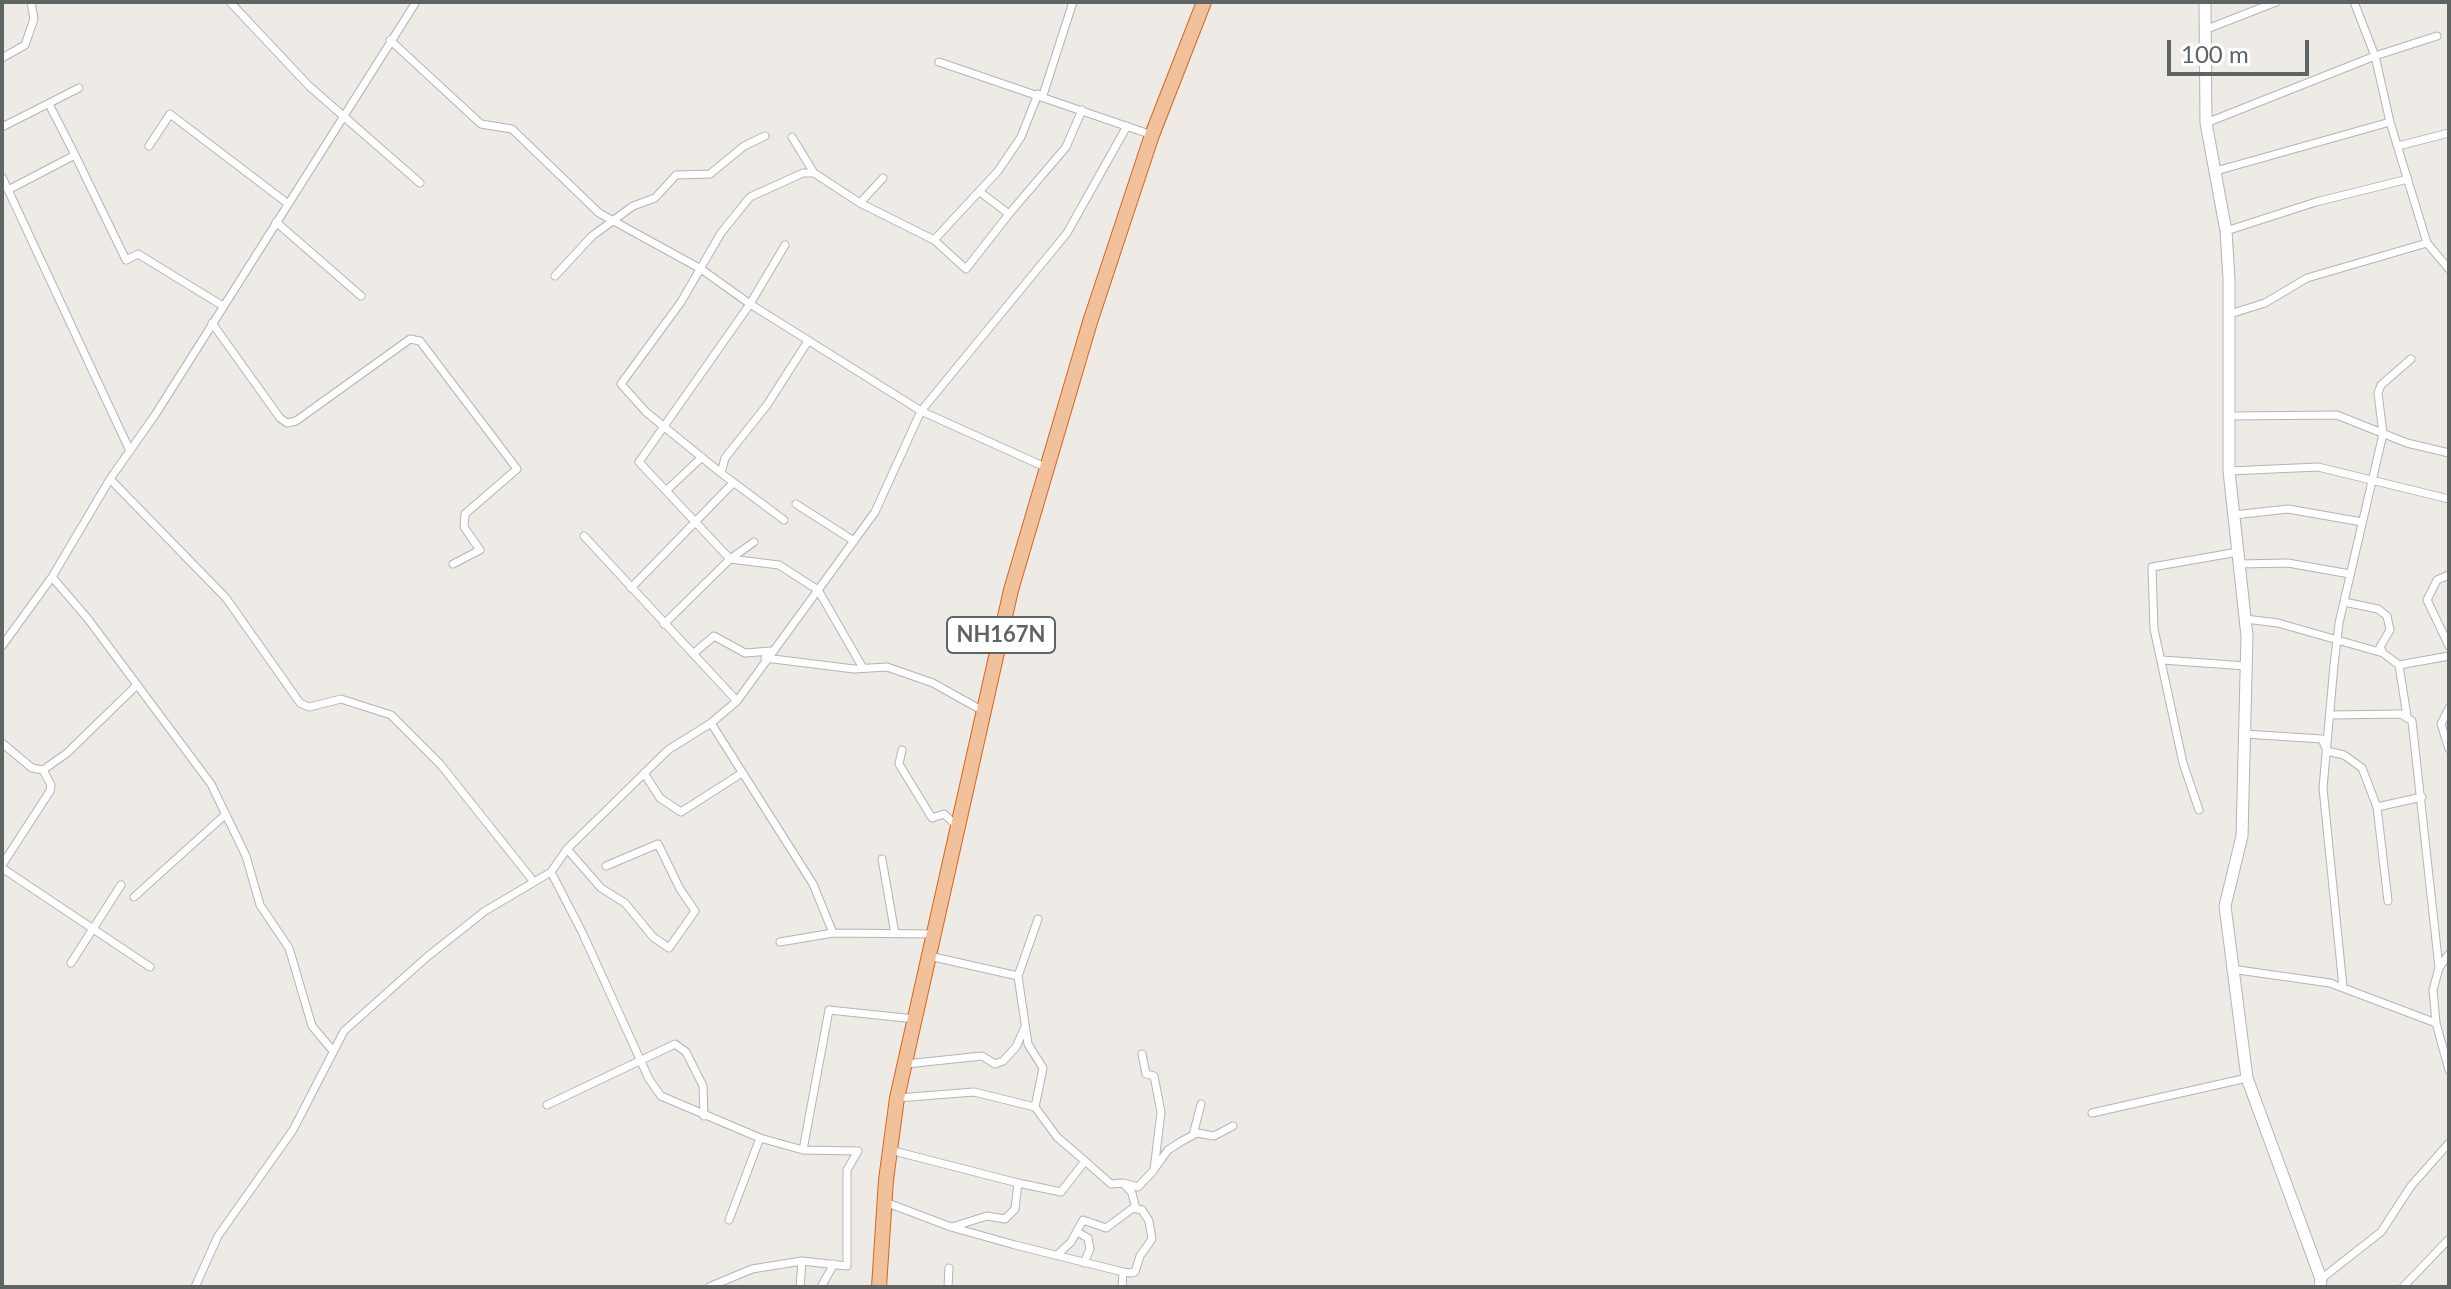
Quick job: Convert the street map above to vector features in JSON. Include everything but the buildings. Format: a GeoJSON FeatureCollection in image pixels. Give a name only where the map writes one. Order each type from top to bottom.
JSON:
{"type":"FeatureCollection","features":[{"type":"Feature","properties":{"kind":"highway","name":"NH167N"},"geometry":{"type":"LineString","coordinates":[[879,1287],[884,1202],[897,1098],[1008,603],[1045,467],[1152,135],[1204,2]]}},
{"type":"Feature","properties":{"kind":"street"},"geometry":{"type":"LineString","coordinates":[[2,58],[25,45],[34,19],[31,2]]}},
{"type":"Feature","properties":{"kind":"street"},"geometry":{"type":"LineString","coordinates":[[230,2],[341,116],[420,183]]}},
{"type":"Feature","properties":{"kind":"street"},"geometry":{"type":"LineString","coordinates":[[2,646],[52,577],[110,479],[416,2]]}},
{"type":"Feature","properties":{"kind":"street"},"geometry":{"type":"LineString","coordinates":[[934,240],[980,192],[1021,137],[1073,2]]}},
{"type":"Feature","properties":{"kind":"street"},"geometry":{"type":"LineString","coordinates":[[2205,2],[2206,123],[2226,231],[2230,314],[2229,471],[2245,619],[2242,836],[2225,906],[2247,1078],[2320,1283],[2381,1232],[2411,1186],[2449,1143]]}},
{"type":"Feature","properties":{"kind":"street"},"geometry":{"type":"LineString","coordinates":[[2207,29],[2276,2]]}},
{"type":"Feature","properties":{"kind":"street"},"geometry":{"type":"LineString","coordinates":[[2354,2],[2375,56],[2390,122],[2427,243],[2449,269]]}},
{"type":"Feature","properties":{"kind":"street"},"geometry":{"type":"LineString","coordinates":[[2206,123],[2375,56],[2437,36]]}},
{"type":"Feature","properties":{"kind":"street"},"geometry":{"type":"LineString","coordinates":[[390,40],[481,124],[512,129],[599,213],[701,269],[750,304],[921,411],[1045,467]]}},
{"type":"Feature","properties":{"kind":"street"},"geometry":{"type":"LineString","coordinates":[[939,62],[1040,94],[1152,135]]}},
{"type":"Feature","properties":{"kind":"street"},"geometry":{"type":"LineString","coordinates":[[2,127],[79,88]]}},
{"type":"Feature","properties":{"kind":"street"},"geometry":{"type":"LineString","coordinates":[[49,104],[126,260],[138,254],[223,306]]}},
{"type":"Feature","properties":{"kind":"street"},"geometry":{"type":"LineString","coordinates":[[792,137],[814,173],[860,203],[934,240],[966,269],[1066,147],[1082,110]]}},
{"type":"Feature","properties":{"kind":"street"},"geometry":{"type":"LineString","coordinates":[[149,146],[170,114],[287,203]]}},
{"type":"Feature","properties":{"kind":"street"},"geometry":{"type":"LineString","coordinates":[[2216,171],[2390,122]]}},
{"type":"Feature","properties":{"kind":"street"},"geometry":{"type":"LineString","coordinates":[[195,1287],[218,1236],[293,1130],[344,1031],[427,957],[485,911],[551,872],[567,849],[668,750],[711,723],[737,701],[768,654],[875,512],[921,411],[1067,233],[1127,126]]}},
{"type":"Feature","properties":{"kind":"street"},"geometry":{"type":"LineString","coordinates":[[2398,146],[2449,133]]}},
{"type":"Feature","properties":{"kind":"street"},"geometry":{"type":"LineString","coordinates":[[555,276],[592,236],[633,206],[655,198],[676,175],[710,174],[744,146],[765,136]]}},
{"type":"Feature","properties":{"kind":"street"},"geometry":{"type":"LineString","coordinates":[[8,190],[75,155]]}},
{"type":"Feature","properties":{"kind":"street"},"geometry":{"type":"LineString","coordinates":[[784,520],[663,426],[621,384],[701,269],[721,233],[750,197],[803,173],[814,173]]}},
{"type":"Feature","properties":{"kind":"street"},"geometry":{"type":"LineString","coordinates":[[2,177],[130,451]]}},
{"type":"Feature","properties":{"kind":"street"},"geometry":{"type":"LineString","coordinates":[[860,203],[883,178]]}},
{"type":"Feature","properties":{"kind":"street"},"geometry":{"type":"LineString","coordinates":[[2226,231],[2316,202],[2408,179]]}},
{"type":"Feature","properties":{"kind":"street"},"geometry":{"type":"LineString","coordinates":[[980,192],[1009,214]]}},
{"type":"Feature","properties":{"kind":"street"},"geometry":{"type":"LineString","coordinates":[[276,222],[361,296]]}},
{"type":"Feature","properties":{"kind":"street"},"geometry":{"type":"LineString","coordinates":[[2230,314],[2265,303],[2307,278],[2427,243]]}},
{"type":"Feature","properties":{"kind":"street"},"geometry":{"type":"LineString","coordinates":[[785,245],[750,304],[639,462],[730,559],[779,565],[818,590],[863,668]]}},
{"type":"Feature","properties":{"kind":"street"},"geometry":{"type":"LineString","coordinates":[[212,323],[280,418],[287,423],[296,421],[410,339],[420,341],[517,469],[465,514],[464,527],[480,550],[453,564]]}},
{"type":"Feature","properties":{"kind":"street"},"geometry":{"type":"LineString","coordinates":[[721,473],[725,458],[767,405],[808,341]]}},
{"type":"Feature","properties":{"kind":"street"},"geometry":{"type":"LineString","coordinates":[[2343,987],[2324,827],[2323,788],[2337,638],[2383,434],[2378,393],[2381,385],[2411,359]]}},
{"type":"Feature","properties":{"kind":"street"},"geometry":{"type":"LineString","coordinates":[[2230,416],[2337,415],[2383,434],[2449,453]]}},
{"type":"Feature","properties":{"kind":"street"},"geometry":{"type":"LineString","coordinates":[[667,490],[702,457]]}},
{"type":"Feature","properties":{"kind":"street"},"geometry":{"type":"LineString","coordinates":[[2229,471],[2298,466],[2373,479],[2449,499]]}},
{"type":"Feature","properties":{"kind":"street"},"geometry":{"type":"LineString","coordinates":[[110,479],[226,598],[300,703],[309,707],[348,700],[391,715],[440,764],[534,882]]}},
{"type":"Feature","properties":{"kind":"street"},"geometry":{"type":"LineString","coordinates":[[631,588],[733,483]]}},
{"type":"Feature","properties":{"kind":"street"},"geometry":{"type":"LineString","coordinates":[[796,504],[854,541]]}},
{"type":"Feature","properties":{"kind":"street"},"geometry":{"type":"LineString","coordinates":[[2234,515],[2288,509],[2362,522]]}},
{"type":"Feature","properties":{"kind":"street"},"geometry":{"type":"LineString","coordinates":[[584,536],[737,701]]}},
{"type":"Feature","properties":{"kind":"street"},"geometry":{"type":"LineString","coordinates":[[664,624],[730,559],[754,542]]}},
{"type":"Feature","properties":{"kind":"street"},"geometry":{"type":"LineString","coordinates":[[2199,810],[2183,763],[2154,629],[2152,567],[2239,558],[2350,574]]}},
{"type":"Feature","properties":{"kind":"street"},"geometry":{"type":"LineString","coordinates":[[2449,575],[2437,580],[2427,600],[2449,646]]}},
{"type":"Feature","properties":{"kind":"street"},"geometry":{"type":"LineString","coordinates":[[52,577],[211,784],[246,856],[260,905],[289,948],[312,1026],[333,1051]]}},
{"type":"Feature","properties":{"kind":"street"},"geometry":{"type":"LineString","coordinates":[[2344,602],[2378,609],[2387,616],[2390,630],[2382,640],[2383,653]]}},
{"type":"Feature","properties":{"kind":"street"},"geometry":{"type":"LineString","coordinates":[[2245,619],[2337,638],[2383,653],[2399,665],[2407,716],[2415,729],[2439,968]]}},
{"type":"Feature","properties":{"kind":"street"},"geometry":{"type":"LineString","coordinates":[[2,625],[11,631]]}},
{"type":"Feature","properties":{"kind":"street"},"geometry":{"type":"LineString","coordinates":[[693,654],[714,636],[745,653],[863,668],[887,667],[933,683],[985,712]]}},
{"type":"Feature","properties":{"kind":"street"},"geometry":{"type":"LineString","coordinates":[[2399,665],[2449,656]]}},
{"type":"Feature","properties":{"kind":"street"},"geometry":{"type":"LineString","coordinates":[[2162,660],[2246,666]]}},
{"type":"Feature","properties":{"kind":"street"},"geometry":{"type":"LineString","coordinates":[[2,743],[32,768],[43,770],[67,753],[137,685]]}},
{"type":"Feature","properties":{"kind":"street"},"geometry":{"type":"LineString","coordinates":[[2449,708],[2441,724],[2449,749]]}},
{"type":"Feature","properties":{"kind":"street"},"geometry":{"type":"LineString","coordinates":[[2330,715],[2407,716]]}},
{"type":"Feature","properties":{"kind":"street"},"geometry":{"type":"LineString","coordinates":[[711,723],[813,884],[833,933]]}},
{"type":"Feature","properties":{"kind":"street"},"geometry":{"type":"LineString","coordinates":[[2245,734],[2322,739],[2327,751]]}},
{"type":"Feature","properties":{"kind":"street"},"geometry":{"type":"LineString","coordinates":[[902,750],[899,764],[932,818],[944,814],[958,827]]}},
{"type":"Feature","properties":{"kind":"street"},"geometry":{"type":"LineString","coordinates":[[2327,751],[2344,755],[2362,768],[2377,807],[2388,901]]}},
{"type":"Feature","properties":{"kind":"street"},"geometry":{"type":"LineString","coordinates":[[43,770],[51,785],[50,791],[2,866],[150,967]]}},
{"type":"Feature","properties":{"kind":"street"},"geometry":{"type":"LineString","coordinates":[[644,773],[660,798],[681,812],[742,773]]}},
{"type":"Feature","properties":{"kind":"street"},"geometry":{"type":"LineString","coordinates":[[2377,807],[2422,797]]}},
{"type":"Feature","properties":{"kind":"street"},"geometry":{"type":"LineString","coordinates":[[134,897],[226,814]]}},
{"type":"Feature","properties":{"kind":"street"},"geometry":{"type":"LineString","coordinates":[[567,849],[601,888],[625,903],[653,937],[669,948],[695,911],[680,889],[658,844],[606,866]]}},
{"type":"Feature","properties":{"kind":"street"},"geometry":{"type":"LineString","coordinates":[[882,859],[895,934]]}},
{"type":"Feature","properties":{"kind":"street"},"geometry":{"type":"LineString","coordinates":[[551,872],[640,1060],[661,1096],[760,1138],[803,1150],[858,1151],[847,1170],[847,1266],[802,1261],[752,1269],[709,1287]]}},
{"type":"Feature","properties":{"kind":"street"},"geometry":{"type":"LineString","coordinates":[[71,963],[121,885]]}},
{"type":"Feature","properties":{"kind":"street"},"geometry":{"type":"LineString","coordinates":[[1035,1107],[1043,1068],[1028,1044],[1018,976],[1038,919]]}},
{"type":"Feature","properties":{"kind":"street"},"geometry":{"type":"LineString","coordinates":[[780,942],[833,933],[935,934]]}},
{"type":"Feature","properties":{"kind":"street"},"geometry":{"type":"LineString","coordinates":[[2449,954],[2439,968],[2433,990],[2436,1023],[2449,1070]]}},
{"type":"Feature","properties":{"kind":"street"},"geometry":{"type":"LineString","coordinates":[[929,956],[1018,976]]}},
{"type":"Feature","properties":{"kind":"street"},"geometry":{"type":"LineString","coordinates":[[2231,969],[2289,974],[2343,987],[2436,1023]]}},
{"type":"Feature","properties":{"kind":"street"},"geometry":{"type":"LineString","coordinates":[[803,1150],[829,1010],[915,1019]]}},
{"type":"Feature","properties":{"kind":"street"},"geometry":{"type":"LineString","coordinates":[[906,1064],[982,1056],[995,1064],[1003,1061],[1016,1047],[1025,1027]]}},
{"type":"Feature","properties":{"kind":"street"},"geometry":{"type":"LineString","coordinates":[[547,1105],[675,1044],[682,1046],[703,1086],[704,1116]]}},
{"type":"Feature","properties":{"kind":"street"},"geometry":{"type":"LineString","coordinates":[[1142,1054],[1146,1074],[1154,1076],[1161,1112],[1154,1170]]}},
{"type":"Feature","properties":{"kind":"street"},"geometry":{"type":"LineString","coordinates":[[2092,1113],[2247,1078]]}},
{"type":"Feature","properties":{"kind":"street"},"geometry":{"type":"LineString","coordinates":[[897,1098],[974,1092],[1035,1107],[1057,1137],[1111,1184],[1138,1187],[1168,1150],[1193,1135],[1214,1136],[1233,1126]]}},
{"type":"Feature","properties":{"kind":"street"},"geometry":{"type":"LineString","coordinates":[[1193,1135],[1201,1104]]}},
{"type":"Feature","properties":{"kind":"street"},"geometry":{"type":"LineString","coordinates":[[729,1220],[760,1138]]}},
{"type":"Feature","properties":{"kind":"street"},"geometry":{"type":"LineString","coordinates":[[890,1150],[1061,1192],[1085,1161]]}},
{"type":"Feature","properties":{"kind":"street"},"geometry":{"type":"LineString","coordinates":[[951,1227],[987,1216],[1005,1219],[1015,1209],[1018,1183]]}},
{"type":"Feature","properties":{"kind":"street"},"geometry":{"type":"LineString","coordinates":[[1123,1183],[1132,1193],[1136,1209]]}},
{"type":"Feature","properties":{"kind":"street"},"geometry":{"type":"LineString","coordinates":[[884,1202],[951,1227],[1084,1263],[1123,1272],[1135,1272],[1140,1256],[1152,1239],[1149,1221],[1142,1210],[1136,1209],[1106,1228],[1083,1220],[1057,1255]]}},
{"type":"Feature","properties":{"kind":"street"},"geometry":{"type":"LineString","coordinates":[[1077,1232],[1088,1238],[1090,1249],[1084,1263]]}},
{"type":"Feature","properties":{"kind":"street"},"geometry":{"type":"LineString","coordinates":[[2403,1287],[2449,1239]]}},
{"type":"Feature","properties":{"kind":"street"},"geometry":{"type":"LineString","coordinates":[[800,1287],[802,1261]]}},
{"type":"Feature","properties":{"kind":"street"},"geometry":{"type":"LineString","coordinates":[[821,1287],[834,1264]]}},
{"type":"Feature","properties":{"kind":"street"},"geometry":{"type":"LineString","coordinates":[[948,1287],[949,1268]]}},
{"type":"Feature","properties":{"kind":"street"},"geometry":{"type":"LineString","coordinates":[[1122,1287],[1123,1272]]}}]}
